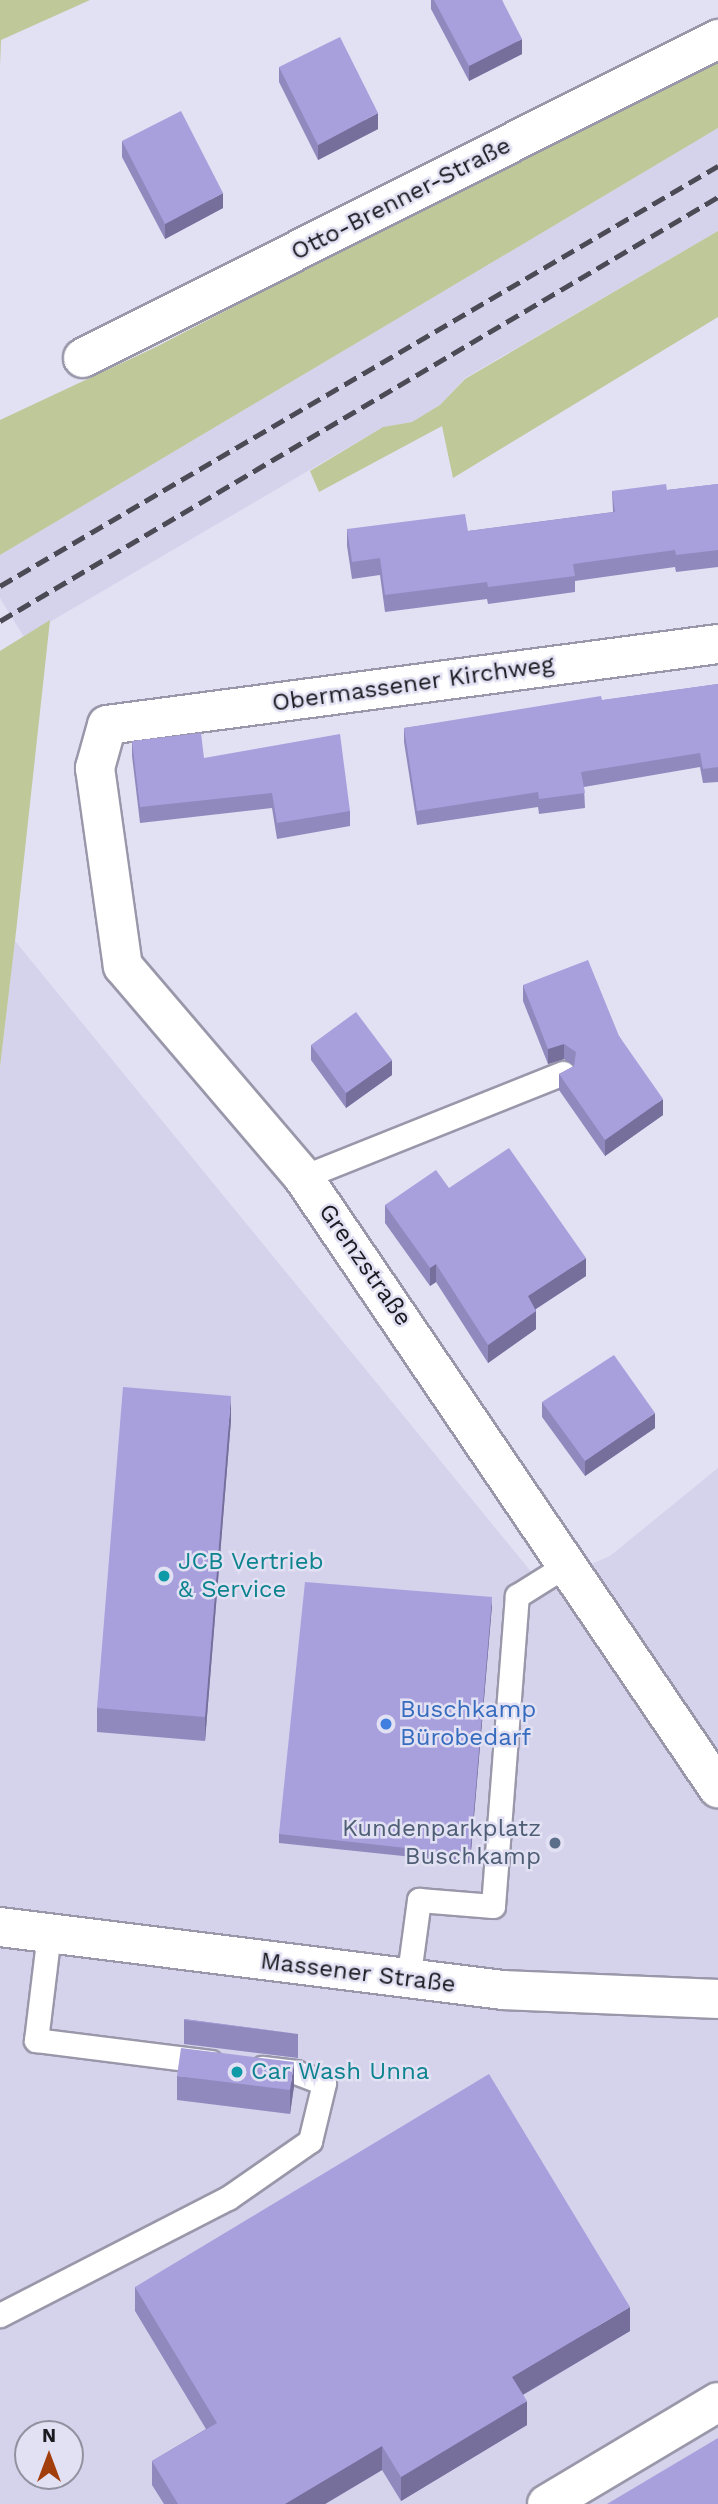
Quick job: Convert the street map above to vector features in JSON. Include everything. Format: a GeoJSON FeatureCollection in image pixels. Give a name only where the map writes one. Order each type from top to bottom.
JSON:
{"type":"FeatureCollection","features":[{"type":"Feature","properties":{"kind":"street","name":"Otto-Brenner-Straße"},"geometry":{"type":"LineString","coordinates":[[83,358],[718,39]]}},
{"type":"Feature","properties":{"kind":"street","name":"Obermassener Kirchweg"},"geometry":{"type":"LineString","coordinates":[[107,725],[718,644]]}},
{"type":"Feature","properties":{"kind":"street","name":"Grenzstraße"},"geometry":{"type":"LineString","coordinates":[[107,725],[96,768],[123,966],[303,1177],[718,1788]]}},
{"type":"Feature","properties":{"kind":"street","name":"Massener Straße"},"geometry":{"type":"LineString","coordinates":[[0,1927],[408,1981],[601,1997],[718,1999]]}},
{"type":"Feature","properties":{"kind":"street"},"geometry":{"type":"LineString","coordinates":[[547,2504],[718,2402]]}},
{"type":"Feature","properties":{"kind":"lane"},"geometry":{"type":"LineString","coordinates":[[303,1177],[563,1073]]}},
{"type":"Feature","properties":{"kind":"lane"},"geometry":{"type":"LineString","coordinates":[[408,1981],[419,1900],[493,1906],[517,1596],[568,1564]]}},
{"type":"Feature","properties":{"kind":"lane"},"geometry":{"type":"LineString","coordinates":[[0,2315],[228,2198],[310,2141],[324,2083],[296,2072],[36,2040],[49,1933]]}},
{"type":"Feature","properties":{"kind":"shaded area"},"geometry":{"type":"Polygon","coordinates":[[[718,128],[718,231],[465,378],[440,405],[412,422],[383,427],[24,637],[0,598],[0,555],[718,128]]]}},
{"type":"Feature","properties":{"kind":"shaded area"},"geometry":{"type":"Polygon","coordinates":[[[15,941],[542,1585],[610,1556],[718,1468],[718,2504],[0,2504],[0,1067],[15,941]]]}},
{"type":"Feature","properties":{"kind":"green space"},"geometry":{"type":"Polygon","coordinates":[[[0,0],[90,0],[1,40],[0,67],[0,0]]]}},
{"type":"Feature","properties":{"kind":"green space"},"geometry":{"type":"Polygon","coordinates":[[[718,55],[718,128],[0,555],[0,420],[156,347],[718,55]]]}},
{"type":"Feature","properties":{"kind":"green space"},"geometry":{"type":"Polygon","coordinates":[[[718,231],[718,317],[453,478],[442,426],[319,492],[310,471],[383,427],[412,422],[440,405],[465,379],[718,231]]]}},
{"type":"Feature","properties":{"kind":"green space"},"geometry":{"type":"Polygon","coordinates":[[[50,620],[15,941],[0,1067],[0,651],[50,620]]]}},
{"type":"Feature","properties":{"kind":"building"},"geometry":{"type":"Polygon","coordinates":[[[434,0],[502,0],[522,39],[469,66],[434,0]]]}},
{"type":"Feature","properties":{"kind":"building"},"geometry":{"type":"Polygon","coordinates":[[[340,37],[378,113],[318,145],[279,67],[340,37]]]}},
{"type":"Feature","properties":{"kind":"building"},"geometry":{"type":"Polygon","coordinates":[[[181,111],[223,193],[165,224],[122,141],[181,111]]]}},
{"type":"Feature","properties":{"kind":"building"},"geometry":{"type":"Polygon","coordinates":[[[666,484],[667,490],[718,484],[718,550],[676,555],[675,550],[573,564],[575,576],[488,587],[487,582],[385,595],[380,558],[352,562],[347,529],[465,514],[468,531],[615,512],[612,491],[666,484]]]}},
{"type":"Feature","properties":{"kind":"building"},"geometry":{"type":"Polygon","coordinates":[[[718,684],[718,767],[703,769],[700,753],[581,772],[585,793],[539,799],[538,792],[417,811],[404,728],[601,696],[602,700],[718,684]]]}},
{"type":"Feature","properties":{"kind":"building"},"geometry":{"type":"Polygon","coordinates":[[[201,733],[204,758],[340,734],[350,811],[277,823],[272,793],[140,807],[132,741],[201,733]]]}},
{"type":"Feature","properties":{"kind":"building"},"geometry":{"type":"Polygon","coordinates":[[[588,960],[619,1036],[663,1099],[605,1140],[559,1074],[574,1066],[576,1052],[564,1044],[548,1049],[523,985],[588,960]]]}},
{"type":"Feature","properties":{"kind":"building"},"geometry":{"type":"Polygon","coordinates":[[[356,1012],[392,1060],[346,1093],[311,1045],[356,1012]]]}},
{"type":"Feature","properties":{"kind":"building"},"geometry":{"type":"Polygon","coordinates":[[[509,1148],[586,1258],[528,1296],[536,1311],[488,1345],[436,1264],[430,1268],[385,1205],[436,1170],[449,1188],[509,1148]]]}},
{"type":"Feature","properties":{"kind":"building"},"geometry":{"type":"Polygon","coordinates":[[[614,1355],[655,1413],[585,1461],[542,1402],[614,1355]]]}},
{"type":"Feature","properties":{"kind":"building","name":"JCB Vertrieb & Service"},"geometry":{"type":"Polygon","coordinates":[[[123,1387],[231,1396],[205,1717],[97,1708],[123,1387]]]}},
{"type":"Feature","properties":{"kind":"building","name":"Buschkamp Bürobedarf"},"geometry":{"type":"Polygon","coordinates":[[[305,1582],[492,1597],[470,1855],[279,1834],[305,1582]]]}},
{"type":"Feature","properties":{"kind":"building"},"geometry":{"type":"Polygon","coordinates":[[[184,2019],[298,2034],[184,2020],[184,2019]]]}},
{"type":"Feature","properties":{"kind":"building"},"geometry":{"type":"Polygon","coordinates":[[[181,2048],[294,2062],[290,2090],[177,2076],[181,2048]]]}},
{"type":"Feature","properties":{"kind":"building"},"geometry":{"type":"Polygon","coordinates":[[[489,2074],[630,2307],[512,2377],[527,2401],[401,2477],[382,2446],[285,2504],[178,2504],[152,2461],[217,2423],[135,2287],[489,2074]]]}},
{"type":"Feature","properties":{"kind":"building"},"geometry":{"type":"Polygon","coordinates":[[[718,2438],[718,2504],[607,2504],[718,2438]]]}},
{"type":"Feature","properties":{"kind":"railway"},"geometry":{"type":"LineString","coordinates":[[0,586],[718,166]]}},
{"type":"Feature","properties":{"kind":"railway"},"geometry":{"type":"LineString","coordinates":[[0,621],[718,197]]}},
{"type":"Feature","properties":{"kind":"place","name":"JCB Vertrieb & Service"},"geometry":{"type":"Point","coordinates":[164,1576]}},
{"type":"Feature","properties":{"kind":"place","name":"Buschkamp Bürobedarf"},"geometry":{"type":"Point","coordinates":[386,1724]}},
{"type":"Feature","properties":{"kind":"place","name":"Kundenparkplatz Buschkamp"},"geometry":{"type":"Point","coordinates":[555,1843]}},
{"type":"Feature","properties":{"kind":"place","name":"Car Wash Unna"},"geometry":{"type":"Point","coordinates":[237,2072]}}]}
